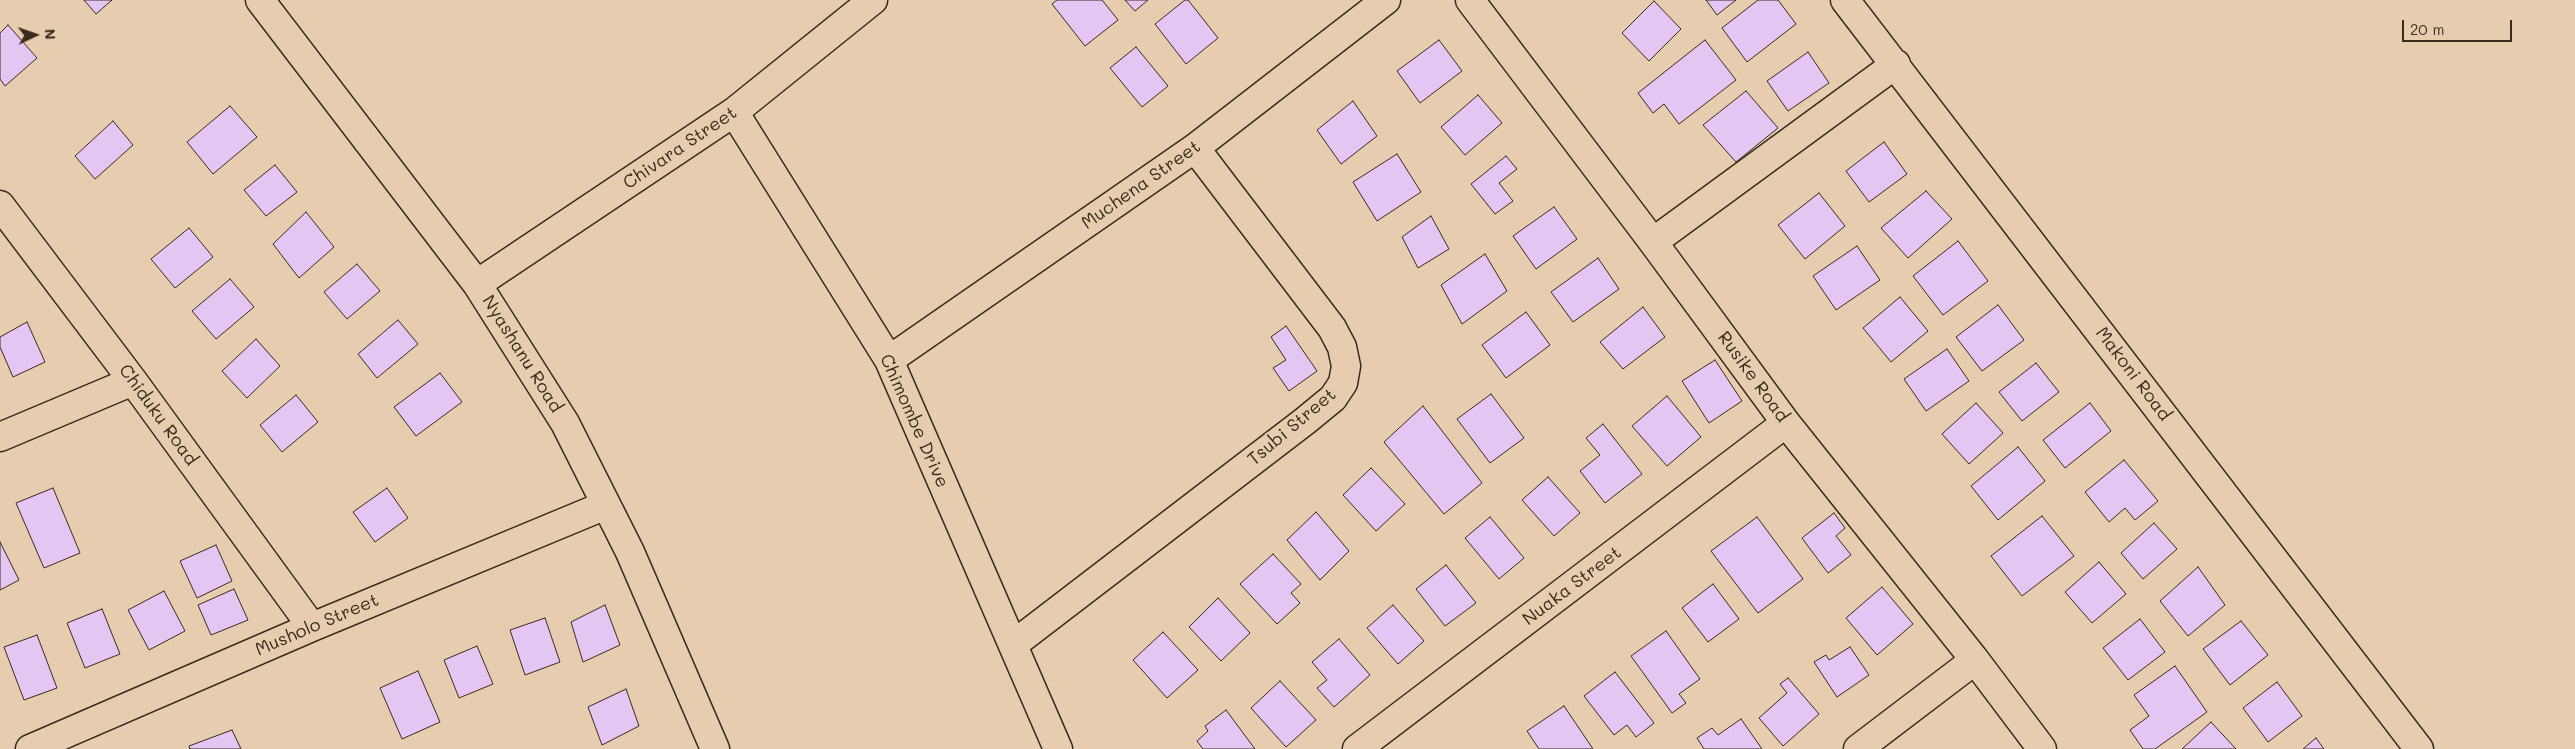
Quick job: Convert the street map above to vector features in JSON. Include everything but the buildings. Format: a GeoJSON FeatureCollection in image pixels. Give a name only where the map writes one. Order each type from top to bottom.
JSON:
{"type":"FeatureCollection","features":[{"type":"Feature","properties":{"kind":"street","name":"Nyashanu Road"},"geometry":{"type":"LineString","coordinates":[[260,0],[478,284],[566,423],[630,552],[715,749]]}},
{"type":"Feature","properties":{"kind":"street","name":"Chivara Street"},"geometry":{"type":"LineString","coordinates":[[478,284],[734,112],[873,0]]}},
{"type":"Feature","properties":{"kind":"street","name":"Muchena Street"},"geometry":{"type":"LineString","coordinates":[[889,360],[1194,148],[1386,0]]}},
{"type":"Feature","properties":{"kind":"street","name":"Rusike Road"},"geometry":{"type":"LineString","coordinates":[[1470,0],[1653,242],[1786,423],[1975,660],[2042,749]]}},
{"type":"Feature","properties":{"kind":"street","name":"Makoni Road"},"geometry":{"type":"LineString","coordinates":[[1845,0],[1896,64],[2419,749]]}},
{"type":"Feature","properties":{"kind":"street"},"geometry":{"type":"LineString","coordinates":[[1653,242],[1896,64]]}},
{"type":"Feature","properties":{"kind":"street","name":"Chimombe Drive"},"geometry":{"type":"LineString","coordinates":[[734,112],[889,360],[1058,749]]}},
{"type":"Feature","properties":{"kind":"street","name":"Tsubi Street"},"geometry":{"type":"LineString","coordinates":[[1014,644],[1305,421],[1333,398],[1343,383],[1346,366],[1342,347],[1332,328],[1194,148]]}},
{"type":"Feature","properties":{"kind":"street","name":"Chiduku Road"},"geometry":{"type":"LineString","coordinates":[[0,206],[133,381],[312,627]]}},
{"type":"Feature","properties":{"kind":"street"},"geometry":{"type":"LineString","coordinates":[[0,437],[133,381]]}},
{"type":"Feature","properties":{"kind":"street","name":"Nuaka Street"},"geometry":{"type":"LineString","coordinates":[[1357,749],[1786,423]]}},
{"type":"Feature","properties":{"kind":"street","name":"Musholo Street"},"geometry":{"type":"LineString","coordinates":[[30,749],[312,627],[606,505]]}},
{"type":"Feature","properties":{"kind":"street"},"geometry":{"type":"LineString","coordinates":[[1858,749],[1975,660]]}}]}
